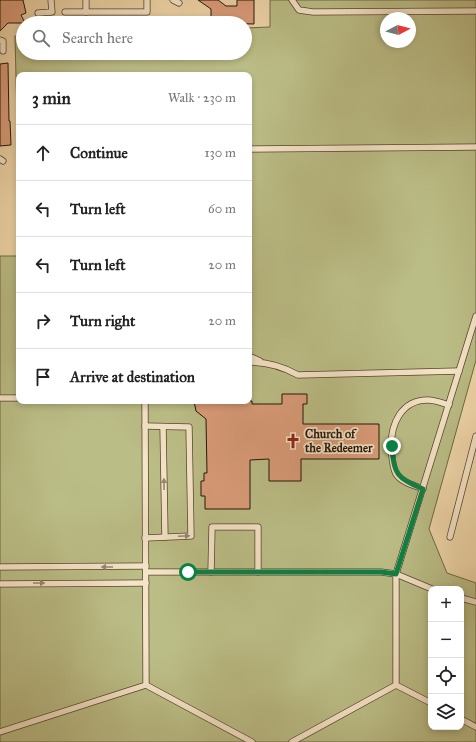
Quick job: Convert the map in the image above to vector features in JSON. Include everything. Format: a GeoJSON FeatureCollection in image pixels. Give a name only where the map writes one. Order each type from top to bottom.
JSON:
{"type":"FeatureCollection","features":[{"type":"Feature","properties":{"kind":"lane"},"geometry":{"type":"LineString","coordinates":[[38,13],[52,12],[51,0]]}},
{"type":"Feature","properties":{"kind":"lane"},"geometry":{"type":"LineString","coordinates":[[86,0],[86,12]]}},
{"type":"Feature","properties":{"kind":"lane"},"geometry":{"type":"LineString","coordinates":[[65,12],[147,12],[147,0]]}},
{"type":"Feature","properties":{"kind":"lane"},"geometry":{"type":"LineString","coordinates":[[292,0],[300,10],[313,12],[476,11]]}},
{"type":"Feature","properties":{"kind":"lane"},"geometry":{"type":"LineString","coordinates":[[0,40],[3,41],[3,51]]}},
{"type":"Feature","properties":{"kind":"lane"},"geometry":{"type":"LineString","coordinates":[[252,149],[476,147]]}},
{"type":"Feature","properties":{"kind":"lane"},"geometry":{"type":"LineString","coordinates":[[396,685],[396,574],[476,316]]}},
{"type":"Feature","properties":{"kind":"lane"},"geometry":{"type":"LineString","coordinates":[[252,357],[262,362],[287,369],[298,376],[459,371]]}},
{"type":"Feature","properties":{"kind":"lane"},"geometry":{"type":"LineString","coordinates":[[252,362],[262,362]]}},
{"type":"Feature","properties":{"kind":"lane"},"geometry":{"type":"LineString","coordinates":[[0,398],[16,398]]}},
{"type":"Feature","properties":{"kind":"lane"},"geometry":{"type":"LineString","coordinates":[[423,489],[403,481],[396,474],[392,458],[392,427],[403,409],[412,403],[429,400],[449,405]]}},
{"type":"Feature","properties":{"kind":"lane"},"geometry":{"type":"LineString","coordinates":[[145,404],[146,685]]}},
{"type":"Feature","properties":{"kind":"lane"},"geometry":{"type":"LineString","coordinates":[[145,426],[189,427],[191,536],[146,538]]}},
{"type":"Feature","properties":{"kind":"lane"},"geometry":{"type":"LineString","coordinates":[[163,427],[166,537]]}},
{"type":"Feature","properties":{"kind":"lane"},"geometry":{"type":"LineString","coordinates":[[450,537],[476,436]]}},
{"type":"Feature","properties":{"kind":"lane"},"geometry":{"type":"LineString","coordinates":[[211,572],[212,527],[258,527],[258,572]]}},
{"type":"Feature","properties":{"kind":"lane"},"geometry":{"type":"LineString","coordinates":[[0,567],[146,569],[211,572],[381,572],[396,574],[428,587]]}},
{"type":"Feature","properties":{"kind":"lane"},"geometry":{"type":"LineString","coordinates":[[0,584],[146,584]]}},
{"type":"Feature","properties":{"kind":"lane"},"geometry":{"type":"LineString","coordinates":[[464,599],[476,602]]}},
{"type":"Feature","properties":{"kind":"lane"},"geometry":{"type":"LineString","coordinates":[[0,732],[146,685],[252,742]]}},
{"type":"Feature","properties":{"kind":"lane"},"geometry":{"type":"LineString","coordinates":[[396,685],[428,701]]}},
{"type":"Feature","properties":{"kind":"lane"},"geometry":{"type":"LineString","coordinates":[[292,742],[396,685]]}},
{"type":"Feature","properties":{"kind":"lane"},"geometry":{"type":"LineString","coordinates":[[464,720],[476,726]]}},
{"type":"Feature","properties":{"kind":"green space"},"geometry":{"type":"Polygon","coordinates":[[[270,0],[476,0],[476,360],[429,529],[447,573],[476,583],[476,742],[0,742],[0,256],[16,256],[16,404],[252,404],[252,72],[16,72],[16,77],[15,36],[16,60],[252,60],[252,28],[270,27],[270,0]]]}},
{"type":"Feature","properties":{"kind":"building"},"geometry":{"type":"Polygon","coordinates":[[[0,0],[23,0],[26,13],[22,16],[16,16],[16,23],[8,23],[0,31],[0,0]]]}},
{"type":"Feature","properties":{"kind":"building"},"geometry":{"type":"Polygon","coordinates":[[[198,0],[218,0],[226,6],[237,6],[237,0],[254,0],[254,24],[252,24],[252,16],[211,16],[211,9],[198,0]]]}},
{"type":"Feature","properties":{"kind":"building"},"geometry":{"type":"Polygon","coordinates":[[[8,63],[11,145],[0,146],[0,64],[8,63]]]}},
{"type":"Feature","properties":{"kind":"building","name":"Church of the Redeemer"},"geometry":{"type":"Polygon","coordinates":[[[282,394],[307,394],[307,404],[303,404],[303,424],[379,424],[379,459],[301,459],[301,481],[269,481],[269,459],[250,460],[250,509],[205,509],[205,496],[201,496],[201,481],[204,481],[204,473],[207,473],[206,419],[196,411],[195,404],[282,404],[282,394]]]}},
{"type":"Feature","properties":{"kind":"place","name":"Church of the Redeemer"},"geometry":{"type":"Point","coordinates":[293,441]}},
{"type":"Feature","properties":{"kind":"route"},"geometry":{"type":"LineString","coordinates":[[188,572],[381,572],[396,574],[423,489],[403,481],[396,474],[392,458],[392,446]]}}]}
